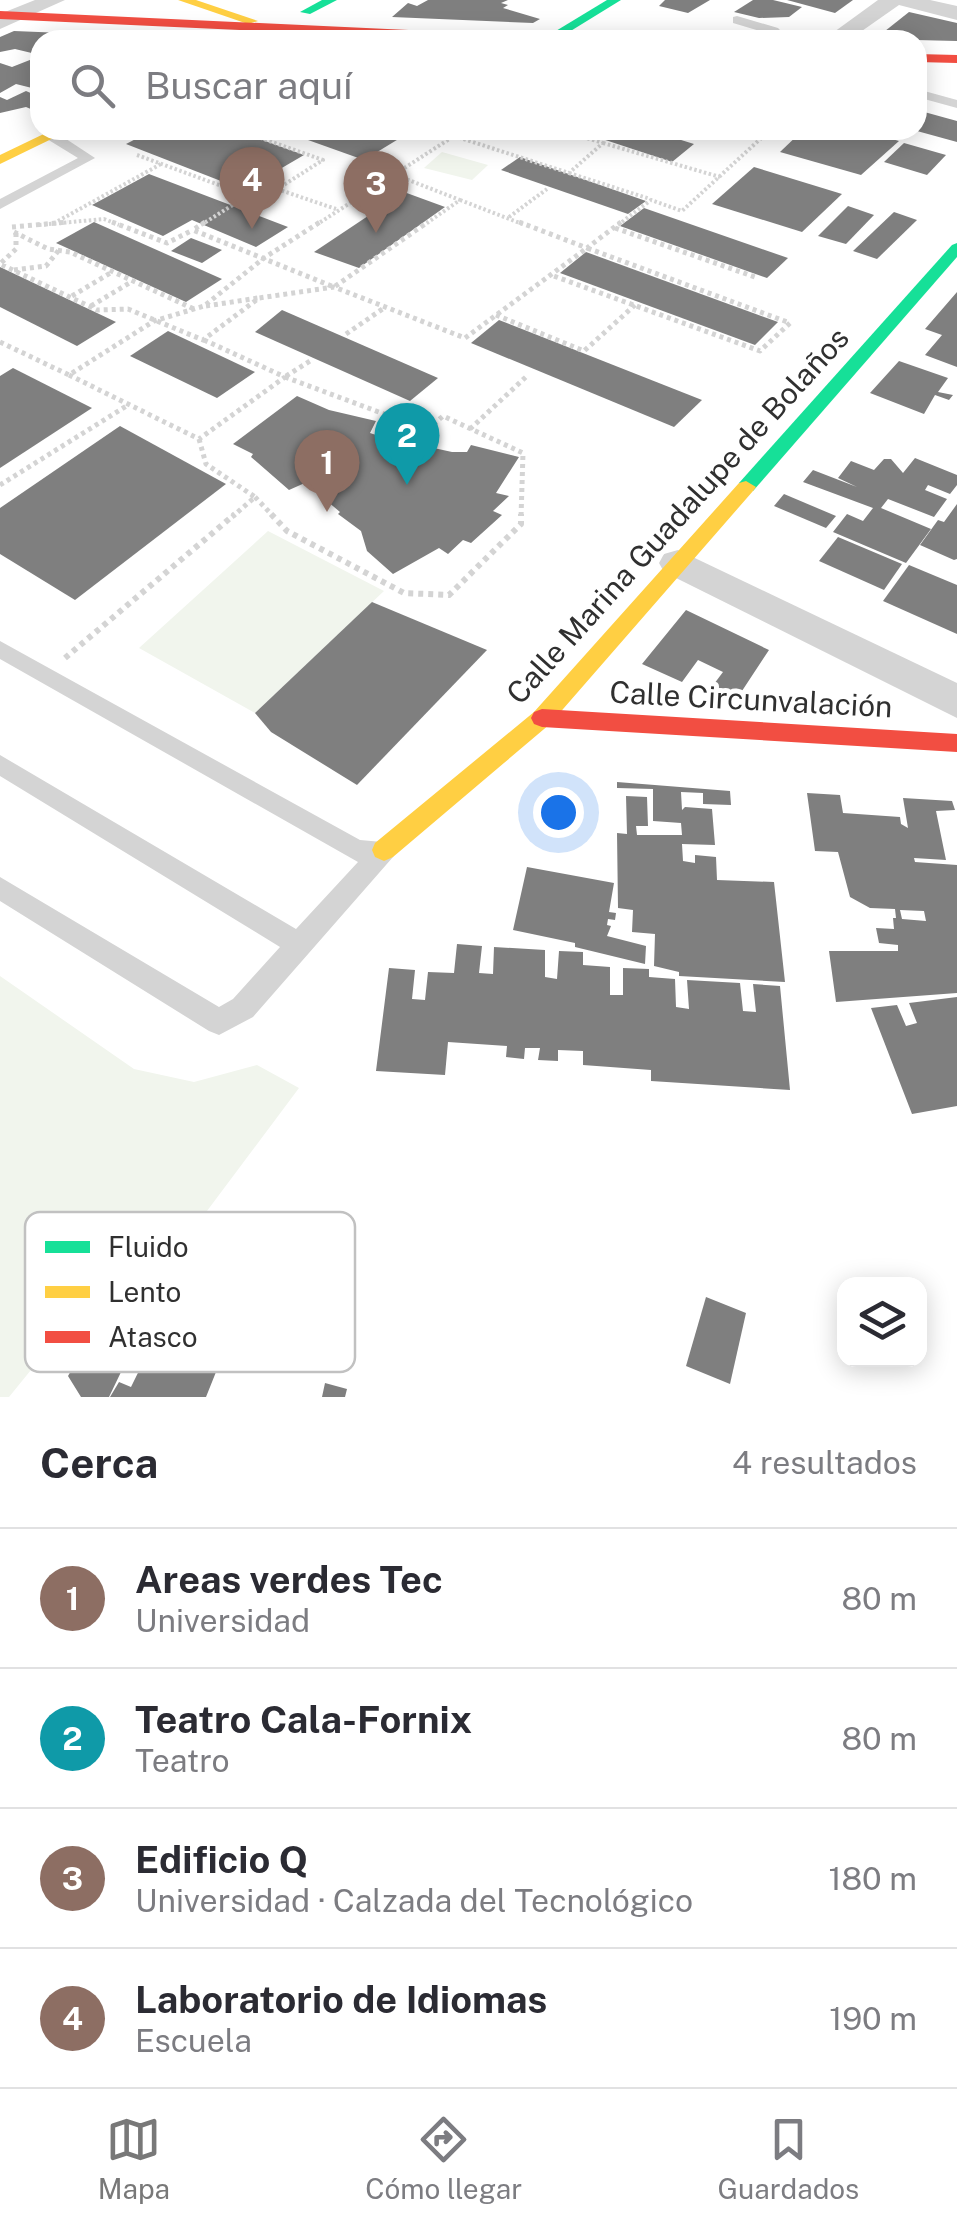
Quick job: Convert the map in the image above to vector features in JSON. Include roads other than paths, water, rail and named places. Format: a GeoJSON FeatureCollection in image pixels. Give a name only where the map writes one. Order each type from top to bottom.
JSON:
{"type":"FeatureCollection","features":[{"type":"Feature","properties":{"kind":"street"},"geometry":{"type":"LineString","coordinates":[[5,18],[54,0]]}},
{"type":"Feature","properties":{"kind":"street"},"geometry":{"type":"LineString","coordinates":[[184,0],[258,30]]}},
{"type":"Feature","properties":{"kind":"street"},"geometry":{"type":"LineString","coordinates":[[5,18],[258,30],[331,0]]}},
{"type":"Feature","properties":{"kind":"street"},"geometry":{"type":"LineString","coordinates":[[564,30],[615,0]]}},
{"type":"Feature","properties":{"kind":"street"},"geometry":{"type":"LineString","coordinates":[[848,30],[892,0]]}},
{"type":"Feature","properties":{"kind":"street"},"geometry":{"type":"LineString","coordinates":[[903,0],[957,12]]}},
{"type":"Feature","properties":{"kind":"street"},"geometry":{"type":"LineString","coordinates":[[927,58],[957,60]]}},
{"type":"Feature","properties":{"kind":"street"},"geometry":{"type":"LineString","coordinates":[[0,160],[42,140]]}},
{"type":"Feature","properties":{"kind":"street","name":"Calle Marina Guadalupe de Bolaños"},"geometry":{"type":"LineString","coordinates":[[384,850],[542,718],[957,248]]}},
{"type":"Feature","properties":{"kind":"street"},"geometry":{"type":"LineString","coordinates":[[678,563],[957,702]]}},
{"type":"Feature","properties":{"kind":"street","name":"Calle Circunvalación"},"geometry":{"type":"LineString","coordinates":[[542,718],[957,743]]}},
{"type":"Feature","properties":{"kind":"lane"},"geometry":{"type":"LineString","coordinates":[[737,20],[771,30]]}},
{"type":"Feature","properties":{"kind":"lane"},"geometry":{"type":"LineString","coordinates":[[927,85],[957,87]]}},
{"type":"Feature","properties":{"kind":"lane"},"geometry":{"type":"LineString","coordinates":[[927,96],[957,104]]}},
{"type":"Feature","properties":{"kind":"lane"},"geometry":{"type":"LineString","coordinates":[[0,205],[87,160],[87,155],[67,140]]}},
{"type":"Feature","properties":{"kind":"lane"},"geometry":{"type":"LineString","coordinates":[[0,649],[357,851],[384,850]]}},
{"type":"Feature","properties":{"kind":"lane"},"geometry":{"type":"LineString","coordinates":[[0,764],[299,945]]}},
{"type":"Feature","properties":{"kind":"lane"},"geometry":{"type":"LineString","coordinates":[[0,888],[219,1022],[243,1008],[384,850]]}},
{"type":"Feature","properties":{"kind":"place","name":"Laboratorio de Idiomas"},"geometry":{"type":"Point","coordinates":[252,229]}},
{"type":"Feature","properties":{"kind":"place","name":"Edificio Q"},"geometry":{"type":"Point","coordinates":[376,233]}},
{"type":"Feature","properties":{"kind":"place","name":"Teatro Cala-Fornix"},"geometry":{"type":"Point","coordinates":[407,485]}},
{"type":"Feature","properties":{"kind":"place","name":"Areas verdes Tec"},"geometry":{"type":"Point","coordinates":[327,512]}}]}
